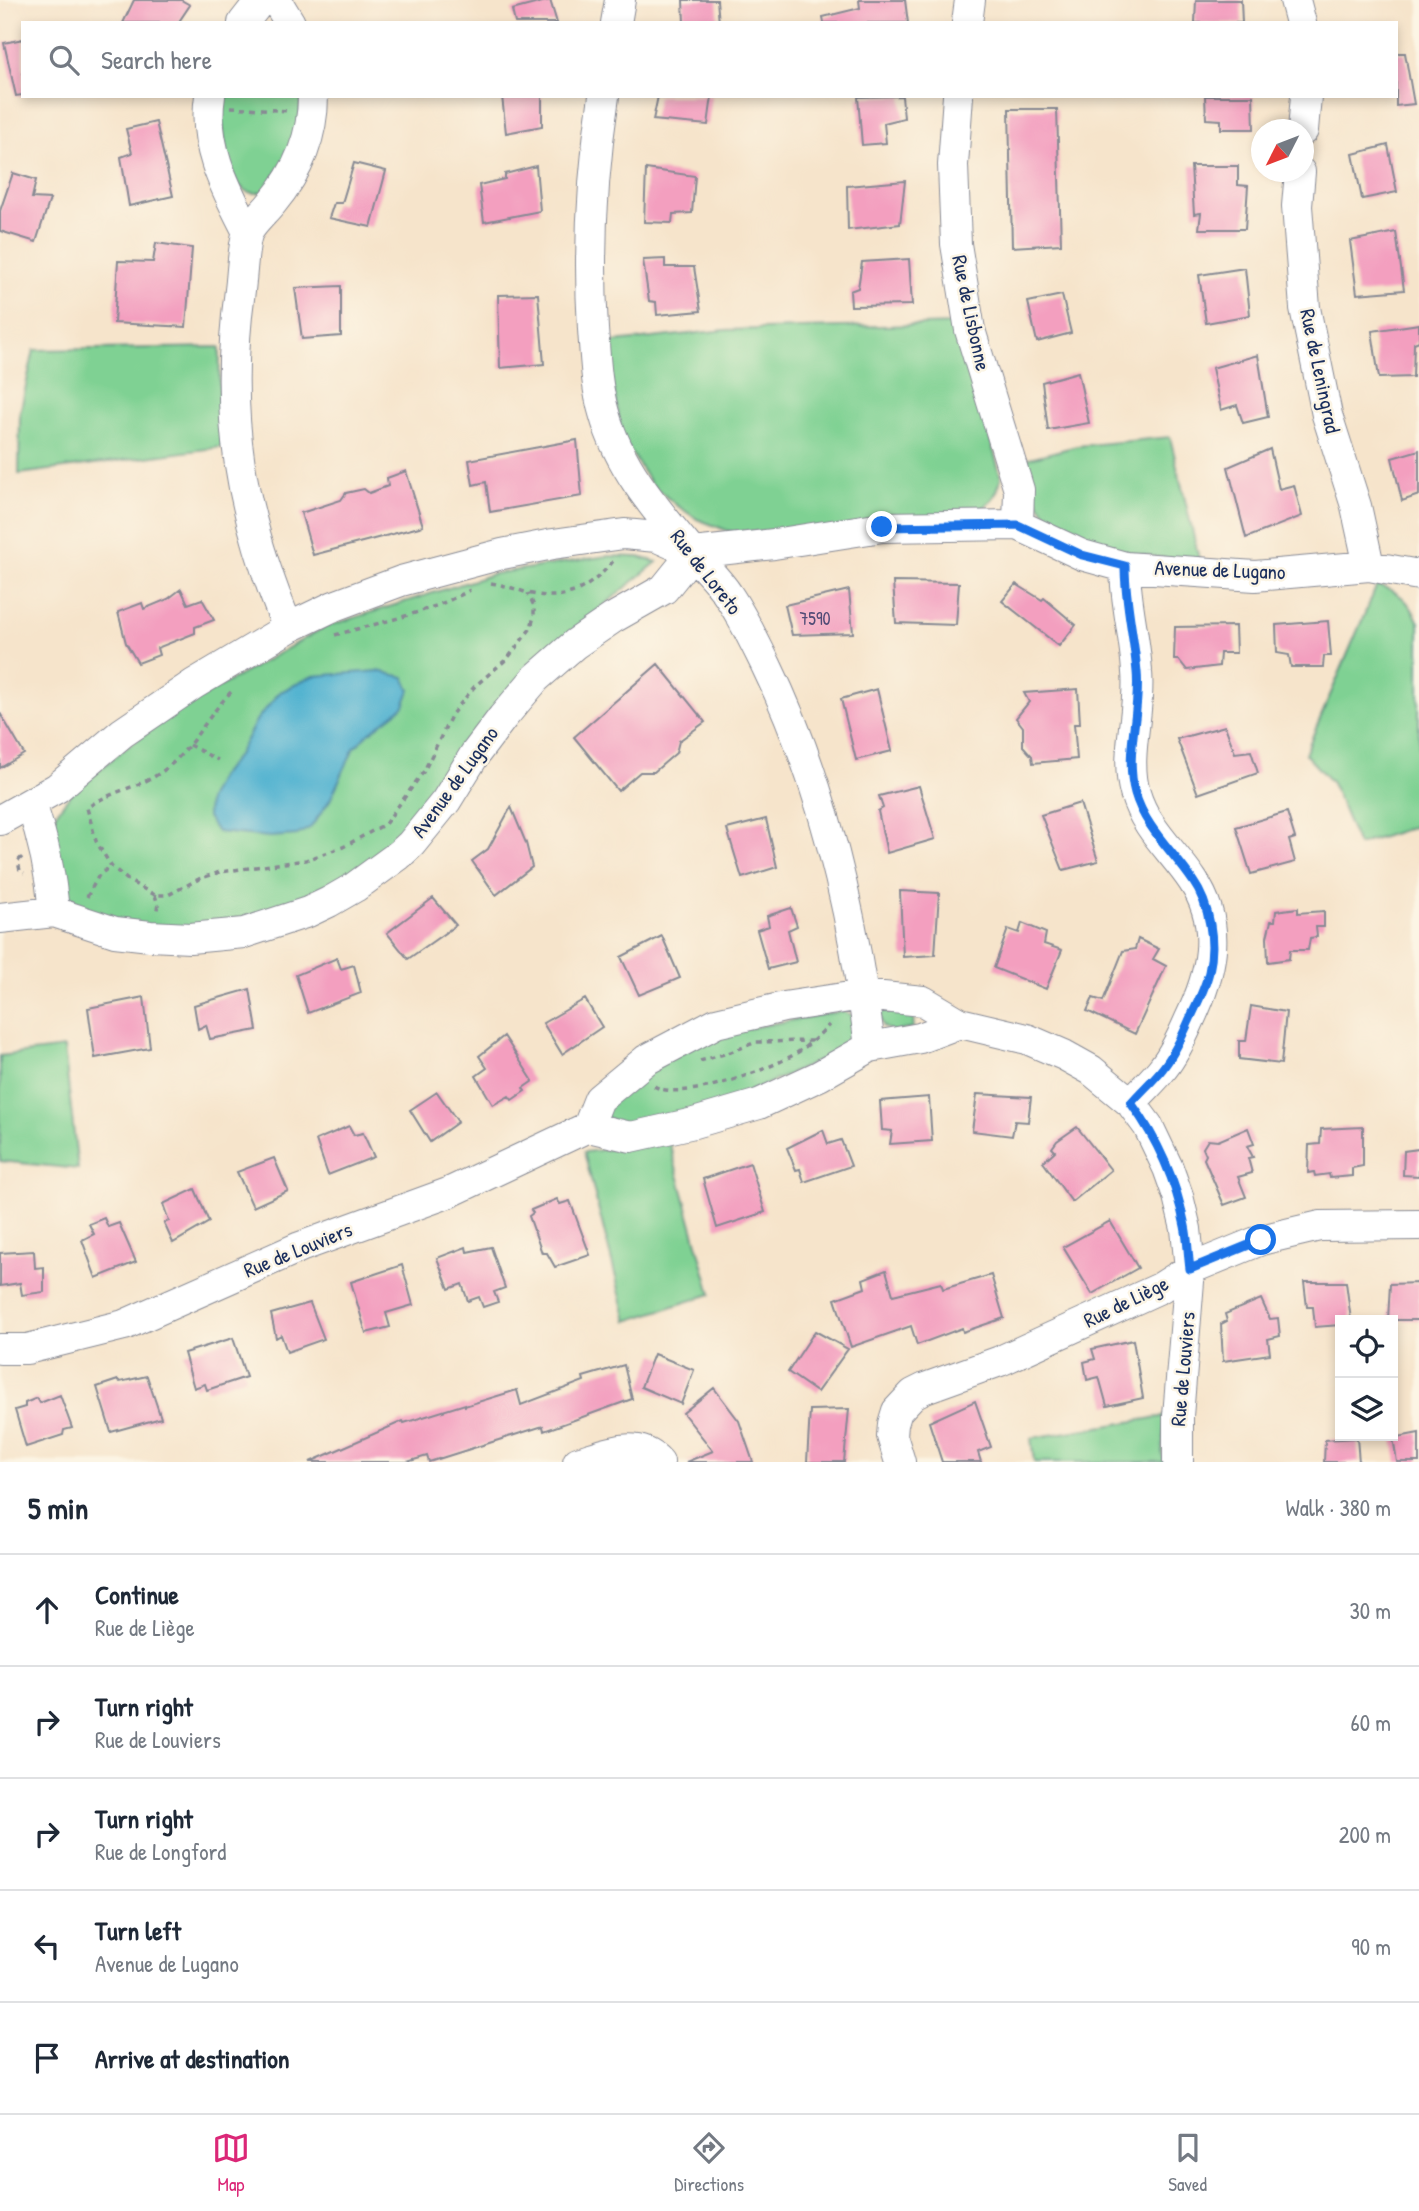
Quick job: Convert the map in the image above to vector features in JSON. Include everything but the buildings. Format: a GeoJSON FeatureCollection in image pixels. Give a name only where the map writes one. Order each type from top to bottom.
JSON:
{"type":"FeatureCollection","features":[{"type":"Feature","properties":{"kind":"street"},"geometry":{"type":"LineString","coordinates":[[245,21],[261,0]]}},
{"type":"Feature","properties":{"kind":"street"},"geometry":{"type":"LineString","coordinates":[[276,0],[289,21]]}},
{"type":"Feature","properties":{"kind":"street"},"geometry":{"type":"LineString","coordinates":[[616,21],[620,0]]}},
{"type":"Feature","properties":{"kind":"street"},"geometry":{"type":"LineString","coordinates":[[967,21],[970,0]]}},
{"type":"Feature","properties":{"kind":"street"},"geometry":{"type":"LineString","coordinates":[[1296,0],[1301,21]]}},
{"type":"Feature","properties":{"kind":"street"},"geometry":{"type":"LineString","coordinates":[[210,98],[208,127],[212,153],[248,232]]}},
{"type":"Feature","properties":{"kind":"street"},"geometry":{"type":"LineString","coordinates":[[288,628],[260,556],[246,504],[238,456],[233,394],[233,341],[248,232],[275,201],[297,166],[308,142],[313,98]]}},
{"type":"Feature","properties":{"kind":"street","name":"Rue de Loreto"},"geometry":{"type":"LineString","coordinates":[[604,98],[590,213],[591,298],[603,412],[617,449],[638,485],[728,594],[747,626],[799,740],[829,835],[863,995],[870,1047]]}},
{"type":"Feature","properties":{"kind":"street","name":"Rue de Lisbonne"},"geometry":{"type":"LineString","coordinates":[[958,98],[953,165],[956,244],[970,330],[1018,490],[1018,525]]}},
{"type":"Feature","properties":{"kind":"street"},"geometry":{"type":"LineString","coordinates":[[1304,119],[1306,98]]}},
{"type":"Feature","properties":{"kind":"street","name":"Rue de Leningrad"},"geometry":{"type":"LineString","coordinates":[[1299,182],[1297,206],[1305,308],[1326,412],[1356,506],[1369,566]]}},
{"type":"Feature","properties":{"kind":"street","name":"Avenue de Lugano"},"geometry":{"type":"LineString","coordinates":[[0,918],[66,917],[115,932],[150,936],[219,936],[244,933],[308,912],[355,887],[399,855],[446,801],[475,754],[536,678],[612,618],[664,589],[693,553],[774,544],[882,527],[1018,525],[1082,555],[1125,566],[1255,576],[1369,566],[1418,577]]}},
{"type":"Feature","properties":{"kind":"street"},"geometry":{"type":"LineString","coordinates":[[0,820],[57,788],[122,733],[194,684],[288,628],[334,606],[401,581],[502,554],[624,534],[657,537],[693,553]]}},
{"type":"Feature","properties":{"kind":"street"},"geometry":{"type":"LineString","coordinates":[[1125,566],[1125,591],[1137,671],[1138,698],[1131,769],[1135,793],[1150,827],[1200,892],[1210,926],[1211,950],[1204,988],[1183,1034],[1163,1068],[1131,1103]]}},
{"type":"Feature","properties":{"kind":"street"},"geometry":{"type":"LineString","coordinates":[[31,804],[49,876],[66,917]]}},
{"type":"Feature","properties":{"kind":"street","name":"Rue de Louviers"},"geometry":{"type":"LineString","coordinates":[[0,1349],[27,1349],[124,1325],[300,1247],[448,1193],[588,1127],[599,1099],[646,1060],[716,1023],[784,1007],[863,995],[923,1002],[960,1023],[1017,1036],[1064,1055],[1104,1079],[1131,1103],[1148,1126],[1178,1196],[1186,1229],[1190,1269],[1178,1416],[1178,1462]]}},
{"type":"Feature","properties":{"kind":"street"},"geometry":{"type":"LineString","coordinates":[[588,1127],[631,1137],[694,1123],[759,1104],[820,1076],[870,1047],[920,1038],[960,1023]]}},
{"type":"Feature","properties":{"kind":"street","name":"Rue de Liège"},"geometry":{"type":"LineString","coordinates":[[900,1462],[892,1436],[892,1424],[897,1411],[913,1394],[1037,1344],[1160,1287],[1190,1269],[1261,1240],[1306,1228],[1419,1225]]}},
{"type":"Feature","properties":{"kind":"street"},"geometry":{"type":"LineString","coordinates":[[578,1462],[632,1449],[653,1455],[659,1462]]}},
{"type":"Feature","properties":{"kind":"path"},"geometry":{"type":"LineString","coordinates":[[246,108],[286,111]]}},
{"type":"Feature","properties":{"kind":"path"},"geometry":{"type":"LineString","coordinates":[[489,583],[510,586],[528,593],[566,595],[584,589],[618,555]]}},
{"type":"Feature","properties":{"kind":"path"},"geometry":{"type":"LineString","coordinates":[[331,636],[447,603],[472,588]]}},
{"type":"Feature","properties":{"kind":"path"},"geometry":{"type":"LineString","coordinates":[[237,686],[217,707],[177,761],[158,775],[103,797],[87,808],[96,841],[111,866],[129,881],[155,895],[168,895],[220,872],[322,856],[385,824],[424,771],[452,714],[475,686],[508,658],[531,628],[534,606],[528,593]]}},
{"type":"Feature","properties":{"kind":"path"},"geometry":{"type":"LineString","coordinates":[[189,745],[218,760]]}},
{"type":"Feature","properties":{"kind":"path"},"geometry":{"type":"LineString","coordinates":[[66,917],[88,896],[99,875],[111,866]]}},
{"type":"Feature","properties":{"kind":"path"},"geometry":{"type":"LineString","coordinates":[[664,1078],[654,1086],[661,1090],[696,1090],[725,1083],[777,1064],[813,1041],[756,1042],[693,1063]]}},
{"type":"Feature","properties":{"kind":"green space"},"geometry":{"type":"Polygon","coordinates":[[[222,98],[302,98],[297,139],[266,191],[246,191],[233,176],[225,145],[222,98]]]}},
{"type":"Feature","properties":{"kind":"green space"},"geometry":{"type":"Polygon","coordinates":[[[958,324],[1001,477],[991,500],[971,515],[763,535],[731,532],[697,519],[651,484],[622,438],[606,343],[726,330],[958,324]]]}},
{"type":"Feature","properties":{"kind":"green space"},"geometry":{"type":"Polygon","coordinates":[[[220,347],[222,447],[19,474],[20,413],[34,350],[220,347]]]}},
{"type":"Feature","properties":{"kind":"green space"},"geometry":{"type":"Polygon","coordinates":[[[1170,437],[1200,563],[1119,550],[1098,544],[1061,526],[1038,502],[1022,460],[1077,446],[1170,437]]]}},
{"type":"Feature","properties":{"kind":"green space"},"geometry":{"type":"Polygon","coordinates":[[[607,556],[639,557],[657,562],[559,642],[436,795],[378,861],[257,924],[163,929],[89,914],[69,897],[59,869],[52,835],[56,813],[70,795],[125,748],[179,710],[325,627],[493,574],[607,556]]]}},
{"type":"Feature","properties":{"kind":"green space"},"geometry":{"type":"Polygon","coordinates":[[[1377,585],[1392,590],[1403,598],[1419,623],[1419,825],[1358,845],[1332,783],[1305,754],[1377,585]]]}},
{"type":"Feature","properties":{"kind":"green space"},"geometry":{"type":"Polygon","coordinates":[[[842,1011],[852,1015],[858,1026],[852,1046],[718,1106],[622,1125],[607,1118],[604,1106],[623,1087],[711,1035],[842,1011]]]}},
{"type":"Feature","properties":{"kind":"green space"},"geometry":{"type":"Polygon","coordinates":[[[883,1011],[909,1012],[914,1016],[913,1028],[894,1032],[883,1027],[880,1017],[883,1011]]]}},
{"type":"Feature","properties":{"kind":"green space"},"geometry":{"type":"Polygon","coordinates":[[[64,1048],[78,1169],[0,1161],[0,1056],[64,1048]]]}},
{"type":"Feature","properties":{"kind":"green space"},"geometry":{"type":"Polygon","coordinates":[[[669,1142],[711,1294],[627,1321],[584,1152],[669,1142]]]}},
{"type":"Feature","properties":{"kind":"green space"},"geometry":{"type":"Polygon","coordinates":[[[1166,1416],[1162,1452],[1164,1462],[1034,1462],[1031,1438],[1166,1416]]]}},
{"type":"Feature","properties":{"kind":"water"},"geometry":{"type":"Polygon","coordinates":[[[378,671],[404,677],[410,690],[404,706],[354,748],[330,800],[311,827],[297,835],[270,837],[217,832],[207,817],[208,800],[219,777],[238,755],[257,719],[280,692],[313,676],[378,671]]]}},
{"type":"Feature","properties":{"kind":"route"},"geometry":{"type":"LineString","coordinates":[[882,527],[1018,525],[1082,555],[1125,566],[1125,591],[1137,671],[1138,698],[1131,769],[1135,793],[1150,827],[1200,892],[1210,926],[1211,950],[1204,988],[1183,1034],[1163,1068],[1131,1103],[1148,1126],[1178,1196],[1186,1229],[1190,1269],[1261,1240]]}}]}
